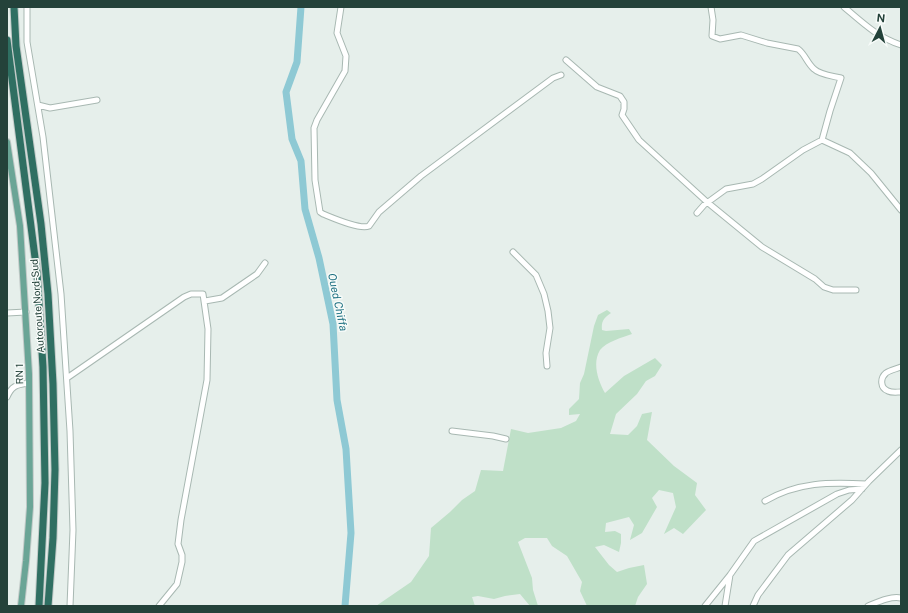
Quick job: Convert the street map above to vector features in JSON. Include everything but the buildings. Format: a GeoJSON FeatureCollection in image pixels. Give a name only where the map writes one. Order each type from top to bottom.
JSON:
{"type":"FeatureCollection","features":[{"type":"Feature","properties":{"kind":"highway","name":"Autoroute Nord-Sud"},"geometry":{"type":"LineString","coordinates":[[14,7],[16,46],[41,224],[48,294],[53,384],[55,470],[53,538],[48,606]]}},
{"type":"Feature","properties":{"kind":"highway","name":"Autoroute Nord-Sud"},"geometry":{"type":"LineString","coordinates":[[7,40],[37,273],[43,367],[45,483],[38,606]]}},
{"type":"Feature","properties":{"kind":"highway"},"geometry":{"type":"LineString","coordinates":[[49,591],[52,606]]}},
{"type":"Feature","properties":{"kind":"main road","name":"RN 1"},"geometry":{"type":"LineString","coordinates":[[7,142],[20,226],[29,384],[30,507],[21,606]]}},
{"type":"Feature","properties":{"kind":"street"},"geometry":{"type":"LineString","coordinates":[[27,7],[27,42],[43,137],[61,294],[67,378],[73,530],[70,606]]}},
{"type":"Feature","properties":{"kind":"street"},"geometry":{"type":"LineString","coordinates":[[341,7],[337,33],[346,56],[345,71],[314,128],[315,180],[320,212],[363,227],[369,226],[379,212],[421,176],[553,78],[561,75]]}},
{"type":"Feature","properties":{"kind":"street"},"geometry":{"type":"LineString","coordinates":[[696,213],[707,202],[726,189],[753,184],[803,150],[822,140],[841,78],[817,72],[812,68],[802,52],[798,49],[767,43],[741,35],[720,39],[712,36],[713,20],[711,7]]}},
{"type":"Feature","properties":{"kind":"street"},"geometry":{"type":"LineString","coordinates":[[844,7],[882,38],[901,45]]}},
{"type":"Feature","properties":{"kind":"street"},"geometry":{"type":"LineString","coordinates":[[566,60],[597,87],[620,96],[624,102],[622,115],[639,140],[707,202],[762,247],[815,279],[824,287],[833,290],[856,290]]}},
{"type":"Feature","properties":{"kind":"street"},"geometry":{"type":"LineString","coordinates":[[38,105],[50,108],[97,100]]}},
{"type":"Feature","properties":{"kind":"street"},"geometry":{"type":"LineString","coordinates":[[822,140],[850,153],[871,173],[901,210]]}},
{"type":"Feature","properties":{"kind":"street"},"geometry":{"type":"LineString","coordinates":[[513,252],[536,275],[544,294],[550,328],[547,348],[547,366]]}},
{"type":"Feature","properties":{"kind":"street"},"geometry":{"type":"LineString","coordinates":[[204,301],[222,298],[257,274],[265,263]]}},
{"type":"Feature","properties":{"kind":"street"},"geometry":{"type":"LineString","coordinates":[[67,378],[184,297],[191,294],[203,294],[208,329],[207,380],[181,520],[178,544],[182,555],[182,562],[178,584],[159,606]]}},
{"type":"Feature","properties":{"kind":"street"},"geometry":{"type":"LineString","coordinates":[[7,313],[26,312]]}},
{"type":"Feature","properties":{"kind":"street"},"geometry":{"type":"LineString","coordinates":[[901,367],[886,373],[882,378],[881,383],[889,392],[901,392]]}},
{"type":"Feature","properties":{"kind":"street"},"geometry":{"type":"LineString","coordinates":[[7,397],[10,390],[17,385],[29,384]]}},
{"type":"Feature","properties":{"kind":"street"},"geometry":{"type":"LineString","coordinates":[[452,431],[506,439]]}},
{"type":"Feature","properties":{"kind":"street"},"geometry":{"type":"LineString","coordinates":[[753,606],[758,595],[788,555],[852,500],[901,450]]}},
{"type":"Feature","properties":{"kind":"street"},"geometry":{"type":"LineString","coordinates":[[765,501],[778,493],[798,486],[830,483],[866,484]]}},
{"type":"Feature","properties":{"kind":"street"},"geometry":{"type":"LineString","coordinates":[[705,606],[730,575],[754,541],[837,494],[849,490],[862,489]]}},
{"type":"Feature","properties":{"kind":"street"},"geometry":{"type":"LineString","coordinates":[[725,606],[730,575]]}},
{"type":"Feature","properties":{"kind":"street"},"geometry":{"type":"LineString","coordinates":[[868,606],[883,600],[897,597],[901,598]]}},
{"type":"Feature","properties":{"kind":"green space"},"geometry":{"type":"Polygon","coordinates":[[[607,310],[611,313],[606,316],[602,324],[602,330],[629,329],[632,334],[615,340],[600,350],[596,361],[596,366],[600,383],[605,393],[624,376],[655,358],[662,365],[655,376],[646,381],[637,394],[616,414],[610,434],[628,435],[637,426],[642,414],[652,412],[647,440],[674,466],[697,483],[695,495],[706,510],[683,534],[674,528],[664,534],[676,507],[673,493],[659,490],[652,498],[657,507],[642,533],[630,540],[634,525],[629,517],[606,523],[605,532],[615,531],[621,534],[619,552],[604,545],[595,547],[609,565],[617,572],[644,565],[647,584],[638,597],[635,606],[587,606],[580,591],[582,582],[567,556],[552,546],[547,538],[525,538],[518,542],[532,578],[533,590],[538,606],[530,606],[520,594],[494,599],[478,596],[472,597],[475,606],[376,606],[411,582],[429,556],[431,528],[462,500],[475,491],[481,470],[503,471],[511,429],[528,433],[561,428],[576,421],[580,414],[569,415],[569,409],[579,399],[580,383],[584,374],[594,326],[598,315],[607,310]]]}},
{"type":"Feature","properties":{"kind":"waterway","name":"Oued Chiffa"},"geometry":{"type":"LineString","coordinates":[[301,7],[297,62],[286,92],[292,139],[301,161],[305,209],[319,258],[333,324],[337,400],[346,449],[351,533],[345,606]]}}]}
